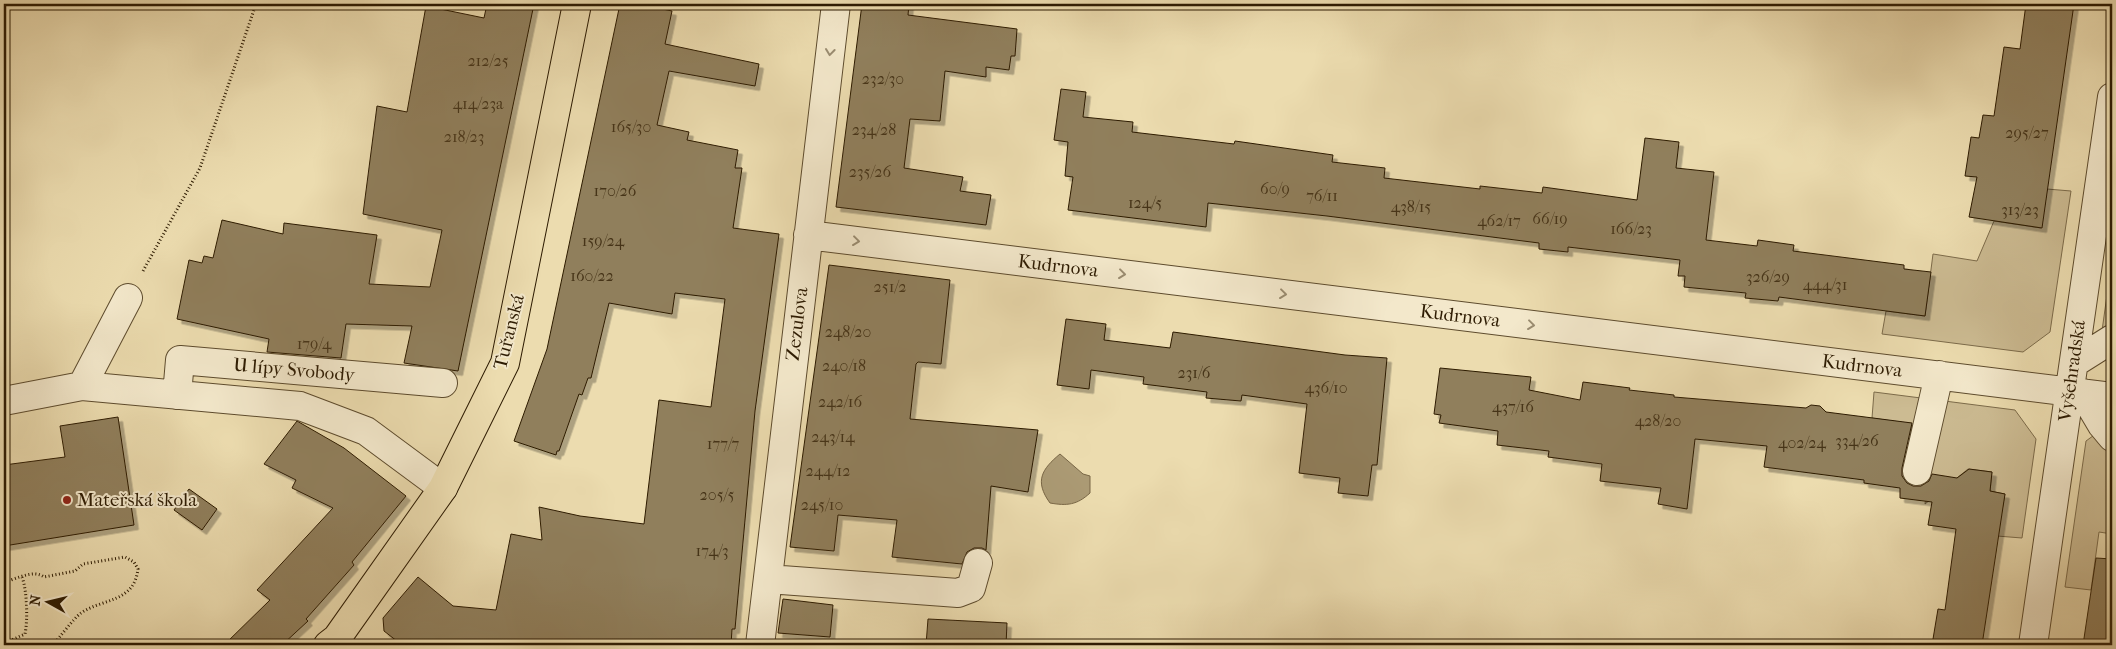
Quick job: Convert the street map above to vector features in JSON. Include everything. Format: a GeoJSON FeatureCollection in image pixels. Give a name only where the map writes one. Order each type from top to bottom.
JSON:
{"type":"FeatureCollection","features":[{"type":"Feature","properties":{"kind":"main road","name":"Tuřanská"},"geometry":{"type":"LineString","coordinates":[[336,643],[443,488],[505,363],[577,4]]}},
{"type":"Feature","properties":{"kind":"street","name":"Zezulova"},"geometry":{"type":"LineString","coordinates":[[760,645],[836,4]]}},
{"type":"Feature","properties":{"kind":"street","name":"Vyšehradská"},"geometry":{"type":"LineString","coordinates":[[2033,645],[2076,392],[2074,363],[2112,98]]}},
{"type":"Feature","properties":{"kind":"street","name":"Kudrnova"},"geometry":{"type":"LineString","coordinates":[[808,236],[2112,397]]}},
{"type":"Feature","properties":{"kind":"street"},"geometry":{"type":"LineString","coordinates":[[82,386],[128,298]]}},
{"type":"Feature","properties":{"kind":"street"},"geometry":{"type":"LineString","coordinates":[[2074,363],[2112,339]]}},
{"type":"Feature","properties":{"kind":"street","name":"U lípy Svobody"},"geometry":{"type":"LineString","coordinates":[[177,395],[180,360],[443,382]]}},
{"type":"Feature","properties":{"kind":"street"},"geometry":{"type":"LineString","coordinates":[[1917,471],[1939,376]]}},
{"type":"Feature","properties":{"kind":"street","name":"U lípy Svobody"},"geometry":{"type":"LineString","coordinates":[[4,401],[82,386],[300,406],[366,432],[443,488]]}},
{"type":"Feature","properties":{"kind":"street"},"geometry":{"type":"LineString","coordinates":[[2076,392],[2112,437]]}},
{"type":"Feature","properties":{"kind":"street"},"geometry":{"type":"LineString","coordinates":[[768,579],[958,593],[971,588],[978,562]]}},
{"type":"Feature","properties":{"kind":"path"},"geometry":{"type":"LineString","coordinates":[[128,298],[200,168],[256,4]]}},
{"type":"Feature","properties":{"kind":"path"},"geometry":{"type":"LineString","coordinates":[[5,582],[33,574],[40,574],[44,577],[75,571],[83,564],[125,557],[134,562],[138,569],[137,578],[129,590],[117,598],[80,614],[52,645]]}},
{"type":"Feature","properties":{"kind":"path"},"geometry":{"type":"LineString","coordinates":[[4,645],[25,634],[27,625],[26,589],[22,577]]}},
{"type":"Feature","properties":{"kind":"shaded area"},"geometry":{"type":"Polygon","coordinates":[[[2047,189],[2071,191],[2050,332],[2023,352],[1882,334],[1886,311],[1925,316],[1933,254],[1977,261],[1994,221],[2041,228],[2047,189]]]}},
{"type":"Feature","properties":{"kind":"shaded area"},"geometry":{"type":"Polygon","coordinates":[[[2112,259],[2112,352],[2101,338],[2112,259]]]}},
{"type":"Feature","properties":{"kind":"shaded area"},"geometry":{"type":"Polygon","coordinates":[[[1874,392],[2015,410],[2036,439],[2022,538],[1997,536],[2005,494],[1990,491],[1992,472],[1968,469],[1925,504],[1929,473],[1906,470],[1912,424],[1872,418],[1874,392]]]}},
{"type":"Feature","properties":{"kind":"shaded area"},"geometry":{"type":"Polygon","coordinates":[[[2112,422],[2112,534],[2099,532],[2091,590],[2065,587],[2086,441],[2112,422]]]}},
{"type":"Feature","properties":{"kind":"shaded area"},"geometry":{"type":"Polygon","coordinates":[[[1060,454],[1083,474],[1090,476],[1090,493],[1072,504],[1050,503],[1042,488],[1042,476],[1045,470],[1060,454]]]}},
{"type":"Feature","properties":{"kind":"building"},"geometry":{"type":"Polygon","coordinates":[[[487,4],[534,4],[458,371],[404,363],[412,326],[346,324],[341,358],[267,352],[269,339],[177,319],[189,260],[202,263],[204,256],[213,258],[222,220],[283,234],[284,223],[377,235],[369,284],[430,287],[442,230],[363,214],[377,106],[407,112],[426,6],[484,18],[487,4]]]}},
{"type":"Feature","properties":{"kind":"building"},"geometry":{"type":"Polygon","coordinates":[[[620,4],[639,4],[672,11],[665,44],[759,64],[755,86],[669,71],[657,125],[689,132],[687,140],[738,150],[735,168],[742,168],[733,228],[779,234],[755,411],[735,629],[732,629],[731,645],[402,645],[384,631],[383,618],[418,577],[453,606],[496,610],[511,534],[542,540],[539,507],[580,516],[644,524],[659,400],[711,407],[725,299],[675,293],[672,314],[609,303],[591,378],[588,378],[582,395],[579,394],[559,451],[557,451],[556,455],[514,441],[547,349],[620,4]]]}},
{"type":"Feature","properties":{"kind":"building"},"geometry":{"type":"Polygon","coordinates":[[[862,4],[909,4],[908,15],[1017,29],[1015,56],[1011,56],[1009,70],[986,67],[986,77],[945,71],[940,121],[910,119],[904,168],[963,177],[960,191],[991,195],[986,225],[836,207],[862,4]]]}},
{"type":"Feature","properties":{"kind":"building"},"geometry":{"type":"Polygon","coordinates":[[[2026,4],[2074,4],[2042,228],[1969,217],[1977,177],[1965,176],[1971,137],[1979,138],[1983,115],[1994,116],[2004,47],[2020,49],[2026,4]]]}},
{"type":"Feature","properties":{"kind":"building"},"geometry":{"type":"Polygon","coordinates":[[[1061,89],[1086,92],[1083,117],[1133,122],[1132,132],[1234,144],[1235,141],[1333,155],[1332,162],[1385,168],[1384,178],[1480,189],[1480,186],[1542,193],[1543,187],[1637,200],[1645,138],[1679,142],[1676,168],[1714,172],[1706,240],[1757,246],[1758,240],[1794,245],[1793,251],[1904,265],[1904,269],[1931,272],[1925,316],[1779,297],[1778,301],[1745,298],[1746,293],[1684,287],[1685,276],[1678,276],[1680,260],[1568,247],[1568,252],[1539,249],[1539,243],[1327,216],[1208,203],[1206,227],[1068,210],[1073,177],[1065,176],[1068,142],[1054,140],[1061,89]]]}},
{"type":"Feature","properties":{"kind":"building"},"geometry":{"type":"Polygon","coordinates":[[[829,265],[950,280],[941,364],[918,362],[916,364],[910,419],[1038,430],[1028,492],[991,486],[986,550],[974,548],[967,552],[962,564],[892,557],[897,520],[838,515],[834,551],[790,547],[829,265]]]}},
{"type":"Feature","properties":{"kind":"building"},"geometry":{"type":"Polygon","coordinates":[[[1066,319],[1106,324],[1104,340],[1170,348],[1173,332],[1345,355],[1387,358],[1377,465],[1372,465],[1368,496],[1338,493],[1340,478],[1299,473],[1307,404],[1242,395],[1241,401],[1206,398],[1207,392],[1143,384],[1144,377],[1091,370],[1089,389],[1057,385],[1066,319]]]}},
{"type":"Feature","properties":{"kind":"building"},"geometry":{"type":"Polygon","coordinates":[[[1440,368],[1531,377],[1529,390],[1580,400],[1583,382],[1674,395],[1674,397],[1806,408],[1811,405],[1820,406],[1826,412],[1912,423],[1902,468],[1902,476],[1907,483],[1913,486],[1921,486],[1929,481],[1932,474],[1957,478],[1969,469],[1992,472],[1990,491],[2005,494],[1982,645],[1932,645],[1938,609],[1945,610],[1956,529],[1928,525],[1932,502],[1900,498],[1900,488],[1864,483],[1864,480],[1764,467],[1767,446],[1695,439],[1687,509],[1658,504],[1661,488],[1600,481],[1602,464],[1548,457],[1549,451],[1497,445],[1498,431],[1439,423],[1441,415],[1434,414],[1440,368]]]}},
{"type":"Feature","properties":{"kind":"building","name":"Mateřská škola"},"geometry":{"type":"Polygon","coordinates":[[[118,417],[134,525],[4,546],[4,465],[65,457],[60,426],[118,417]]]}},
{"type":"Feature","properties":{"kind":"building"},"geometry":{"type":"Polygon","coordinates":[[[297,421],[344,448],[406,496],[352,562],[354,565],[306,619],[308,621],[282,645],[224,645],[270,600],[257,590],[333,508],[292,488],[296,480],[264,464],[297,421]]]}},
{"type":"Feature","properties":{"kind":"building"},"geometry":{"type":"Polygon","coordinates":[[[189,489],[217,509],[202,530],[174,510],[189,489]]]}},
{"type":"Feature","properties":{"kind":"building"},"geometry":{"type":"Polygon","coordinates":[[[2096,558],[2112,559],[2112,645],[2083,645],[2096,558]]]}},
{"type":"Feature","properties":{"kind":"building"},"geometry":{"type":"Polygon","coordinates":[[[783,599],[833,605],[830,637],[778,633],[783,599]]]}},
{"type":"Feature","properties":{"kind":"building"},"geometry":{"type":"Polygon","coordinates":[[[928,619],[1007,623],[1006,645],[926,645],[928,619]]]}},
{"type":"Feature","properties":{"kind":"place","name":"Mateřská škola"},"geometry":{"type":"Point","coordinates":[67,500]}}]}
